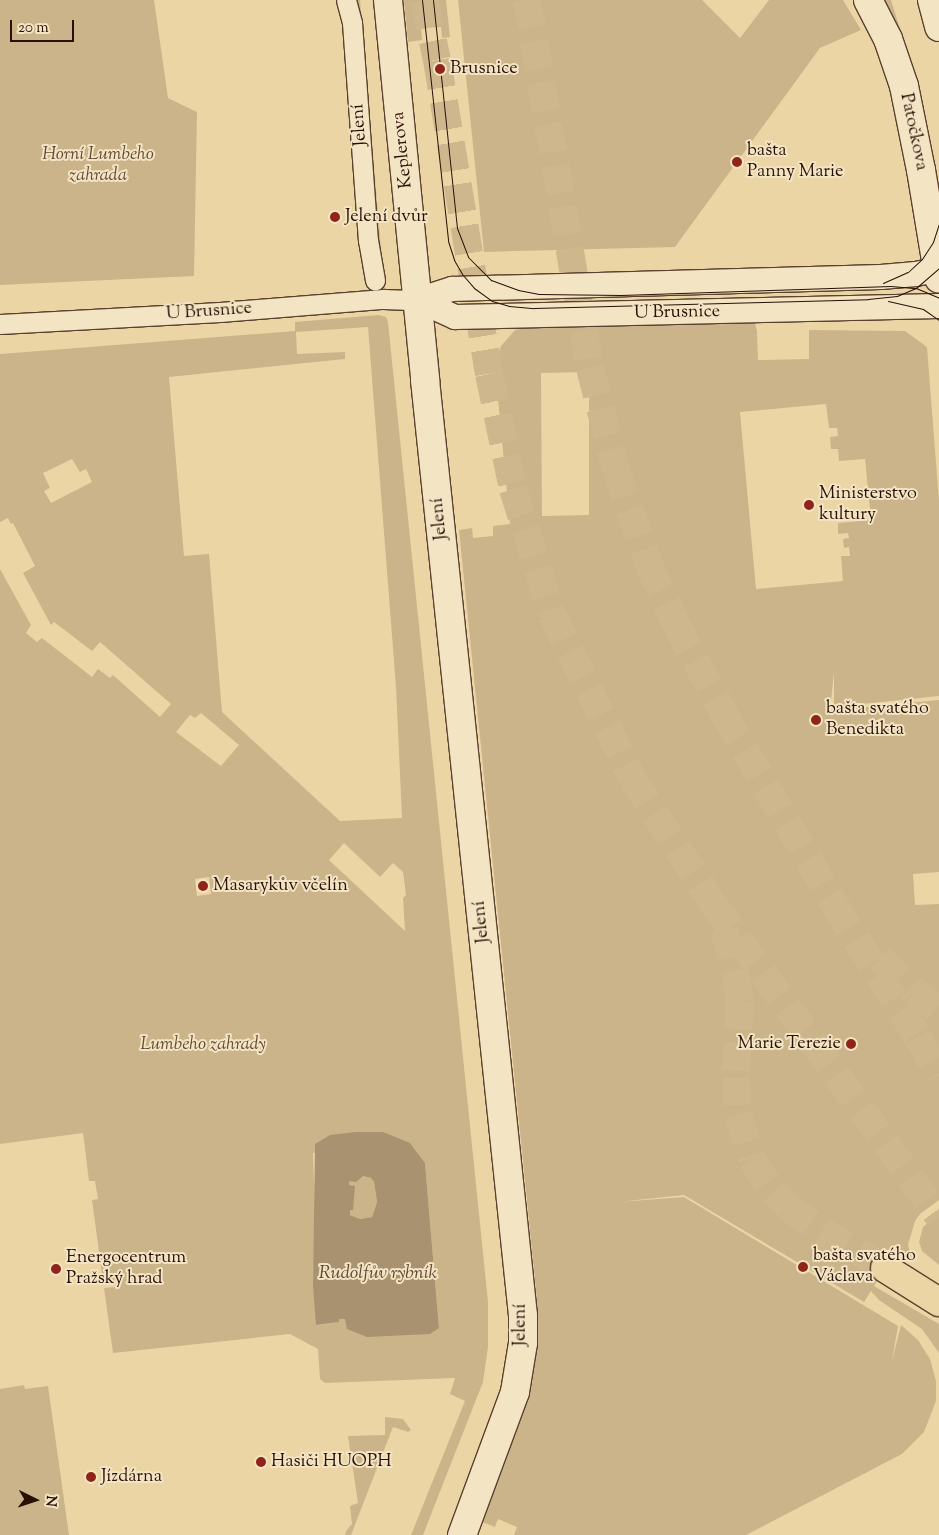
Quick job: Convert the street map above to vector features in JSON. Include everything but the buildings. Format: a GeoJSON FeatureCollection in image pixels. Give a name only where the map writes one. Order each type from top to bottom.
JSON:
{"type":"FeatureCollection","features":[{"type":"Feature","properties":{"kind":"highway"},"geometry":{"type":"LineString","coordinates":[[885,1268],[939,1302]]}},
{"type":"Feature","properties":{"kind":"main road","name":"Keplerova"},"geometry":{"type":"LineString","coordinates":[[388,0],[418,300]]}},
{"type":"Feature","properties":{"kind":"main road","name":"Patočkova"},"geometry":{"type":"LineString","coordinates":[[868,0],[888,39],[904,86],[917,146],[939,272]]}},
{"type":"Feature","properties":{"kind":"main road"},"geometry":{"type":"LineString","coordinates":[[932,0],[939,27]]}},
{"type":"Feature","properties":{"kind":"main road","name":"Jelení"},"geometry":{"type":"LineString","coordinates":[[418,300],[523,1316],[523,1343],[515,1392],[462,1535]]}},
{"type":"Feature","properties":{"kind":"street","name":"Jelení"},"geometry":{"type":"LineString","coordinates":[[346,0],[352,23],[368,240],[375,280]]}},
{"type":"Feature","properties":{"kind":"street","name":"U Brusnice"},"geometry":{"type":"LineString","coordinates":[[0,324],[220,312],[383,299],[418,300],[452,289],[902,276],[939,272]]}},
{"type":"Feature","properties":{"kind":"street","name":"U Brusnice"},"geometry":{"type":"LineString","coordinates":[[418,300],[455,317],[939,306]]}},
{"type":"Feature","properties":{"kind":"green space","name":"Horní Lumbeho zahrada"},"geometry":{"type":"Polygon","coordinates":[[[0,0],[154,0],[168,98],[197,112],[194,276],[0,285],[0,0]]]}},
{"type":"Feature","properties":{"kind":"green space"},"geometry":{"type":"Polygon","coordinates":[[[354,0],[360,0],[383,272],[371,230],[354,0]]]}},
{"type":"Feature","properties":{"kind":"green space"},"geometry":{"type":"Polygon","coordinates":[[[404,0],[446,0],[450,37],[442,38],[441,27],[421,28],[422,40],[408,42],[404,0]]]}},
{"type":"Feature","properties":{"kind":"green space"},"geometry":{"type":"Polygon","coordinates":[[[458,0],[702,0],[740,38],[769,0],[843,0],[861,30],[820,48],[675,247],[484,252],[458,0]]]}},
{"type":"Feature","properties":{"kind":"green space"},"geometry":{"type":"Polygon","coordinates":[[[881,0],[891,0],[907,51],[905,52],[881,0]]]}},
{"type":"Feature","properties":{"kind":"green space","name":"Lumbeho zahrady"},"geometry":{"type":"Polygon","coordinates":[[[379,315],[386,317],[388,322],[488,1302],[488,1347],[483,1382],[423,1535],[411,1535],[465,1401],[450,1394],[455,1378],[325,1383],[320,1379],[318,1349],[290,1334],[113,1353],[104,1288],[115,1287],[114,1280],[103,1282],[92,1200],[98,1199],[95,1181],[89,1181],[83,1133],[0,1144],[0,569],[31,625],[26,633],[37,642],[42,638],[92,677],[98,669],[110,678],[113,675],[160,717],[171,704],[100,642],[92,651],[54,622],[51,625],[23,573],[35,566],[13,523],[11,524],[8,518],[0,522],[0,354],[295,331],[295,322],[379,315]],[[368,327],[296,332],[297,354],[345,352],[345,359],[169,377],[184,556],[209,554],[222,712],[340,821],[402,818],[396,687],[368,327]],[[72,459],[43,473],[50,488],[44,491],[51,503],[92,482],[86,469],[80,472],[72,459]],[[201,713],[195,718],[190,715],[176,732],[221,766],[239,745],[201,713]],[[344,843],[329,860],[405,931],[403,898],[406,895],[403,872],[393,863],[380,877],[344,843]],[[209,877],[195,879],[197,896],[211,894],[209,877]],[[410,1143],[313,1153],[315,1212],[313,1287],[317,1325],[339,1322],[338,1319],[345,1319],[439,1328],[425,1163],[410,1143]]]}},
{"type":"Feature","properties":{"kind":"green space"},"geometry":{"type":"Polygon","coordinates":[[[754,321],[757,331],[758,360],[809,359],[809,330],[905,331],[927,347],[939,501],[939,696],[834,707],[834,672],[831,701],[826,711],[939,700],[939,872],[913,874],[915,905],[939,904],[939,1200],[920,1214],[915,1221],[908,1245],[912,1259],[897,1249],[874,1286],[939,1324],[939,1353],[922,1329],[879,1300],[871,1291],[864,1302],[684,1195],[618,1202],[684,1197],[898,1326],[892,1361],[901,1325],[918,1340],[930,1359],[936,1381],[936,1401],[924,1432],[902,1454],[746,1535],[514,1535],[517,1527],[498,1519],[495,1527],[482,1522],[528,1400],[537,1351],[537,1299],[459,530],[472,528],[473,538],[493,536],[493,526],[510,524],[497,388],[497,358],[501,346],[515,330],[525,328],[754,321]],[[589,372],[541,373],[542,516],[589,515],[589,372]],[[826,404],[740,412],[756,589],[843,581],[841,556],[850,556],[849,547],[844,548],[843,539],[849,538],[848,533],[838,534],[838,523],[871,520],[865,459],[839,461],[838,449],[831,449],[830,437],[838,436],[837,428],[829,428],[826,404]]]}},
{"type":"Feature","properties":{"kind":"green space"},"geometry":{"type":"Polygon","coordinates":[[[363,1176],[371,1178],[374,1182],[377,1202],[372,1217],[360,1219],[350,1215],[350,1210],[352,1210],[349,1181],[363,1176]]]}},
{"type":"Feature","properties":{"kind":"green space"},"geometry":{"type":"Polygon","coordinates":[[[939,1214],[939,1265],[922,1251],[919,1242],[923,1227],[939,1214]]]}},
{"type":"Feature","properties":{"kind":"green space"},"geometry":{"type":"Polygon","coordinates":[[[24,1385],[25,1389],[48,1386],[69,1535],[0,1535],[0,1389],[24,1385]]]}},
{"type":"Feature","properties":{"kind":"green space"},"geometry":{"type":"Polygon","coordinates":[[[385,1417],[403,1419],[411,1430],[408,1432],[393,1427],[351,1535],[345,1535],[352,1524],[350,1506],[358,1503],[348,1436],[385,1435],[385,1417]]]}},
{"type":"Feature","properties":{"kind":"water","name":"Rudolfův rybník"},"geometry":{"type":"Polygon","coordinates":[[[356,1132],[383,1132],[410,1143],[425,1163],[439,1328],[430,1334],[367,1337],[347,1329],[345,1319],[339,1319],[339,1322],[316,1325],[313,1287],[315,1144],[330,1135],[356,1132]],[[363,1176],[356,1182],[349,1181],[349,1185],[355,1186],[353,1210],[350,1210],[350,1215],[360,1219],[372,1217],[377,1202],[374,1182],[371,1178],[363,1176]]]}},
{"type":"Feature","properties":{"kind":"tunnel"},"geometry":{"type":"LineString","coordinates":[[424,0],[437,60],[489,374],[513,489],[552,614],[632,778],[714,905],[939,1217]]}},
{"type":"Feature","properties":{"kind":"tunnel"},"geometry":{"type":"LineString","coordinates":[[527,0],[590,368],[616,470],[649,565],[676,624],[724,714],[834,904],[918,1037],[939,1076]]}},
{"type":"Feature","properties":{"kind":"tunnel"},"geometry":{"type":"LineString","coordinates":[[724,930],[736,976],[740,1001],[736,1077],[738,1115],[752,1159],[773,1192],[788,1207],[822,1231],[885,1268]]}},
{"type":"Feature","properties":{"kind":"tunnel"},"geometry":{"type":"LineString","coordinates":[[880,958],[914,991],[939,1010]]}},
{"type":"Feature","properties":{"kind":"tram line"},"geometry":{"type":"LineString","coordinates":[[422,0],[448,241],[454,260],[462,274],[474,288],[492,301],[509,306],[534,308],[868,299],[897,296],[916,288],[939,268]]}},
{"type":"Feature","properties":{"kind":"tram line"},"geometry":{"type":"LineString","coordinates":[[433,0],[457,228],[468,257],[491,280],[518,290],[538,294],[621,295],[891,286],[916,288],[939,298]]}},
{"type":"Feature","properties":{"kind":"tram line"},"geometry":{"type":"LineString","coordinates":[[883,283],[908,272],[922,259],[933,242],[939,224]]}},
{"type":"Feature","properties":{"kind":"tram line"},"geometry":{"type":"LineString","coordinates":[[888,301],[923,309],[939,320]]}},
{"type":"Feature","properties":{"kind":"place","name":"Brusnice"},"geometry":{"type":"Point","coordinates":[440,69]}},
{"type":"Feature","properties":{"kind":"place","name":"bašta Panny Marie"},"geometry":{"type":"Point","coordinates":[737,162]}},
{"type":"Feature","properties":{"kind":"place","name":"Jelení dvůr"},"geometry":{"type":"Point","coordinates":[335,217]}},
{"type":"Feature","properties":{"kind":"place","name":"Ministerstvo kultury"},"geometry":{"type":"Point","coordinates":[809,505]}},
{"type":"Feature","properties":{"kind":"place","name":"bašta svatého Benedikta"},"geometry":{"type":"Point","coordinates":[816,720]}},
{"type":"Feature","properties":{"kind":"place","name":"Masarykův včelín"},"geometry":{"type":"Point","coordinates":[203,886]}},
{"type":"Feature","properties":{"kind":"place","name":"Marie Terezie"},"geometry":{"type":"Point","coordinates":[851,1044]}},
{"type":"Feature","properties":{"kind":"place","name":"bašta svatého Václava"},"geometry":{"type":"Point","coordinates":[803,1267]}},
{"type":"Feature","properties":{"kind":"place","name":"Energocentrum Pražský hrad"},"geometry":{"type":"Point","coordinates":[56,1269]}},
{"type":"Feature","properties":{"kind":"place","name":"Hasiči HUOPH"},"geometry":{"type":"Point","coordinates":[261,1462]}},
{"type":"Feature","properties":{"kind":"place","name":"Jízdárna"},"geometry":{"type":"Point","coordinates":[91,1477]}}]}
